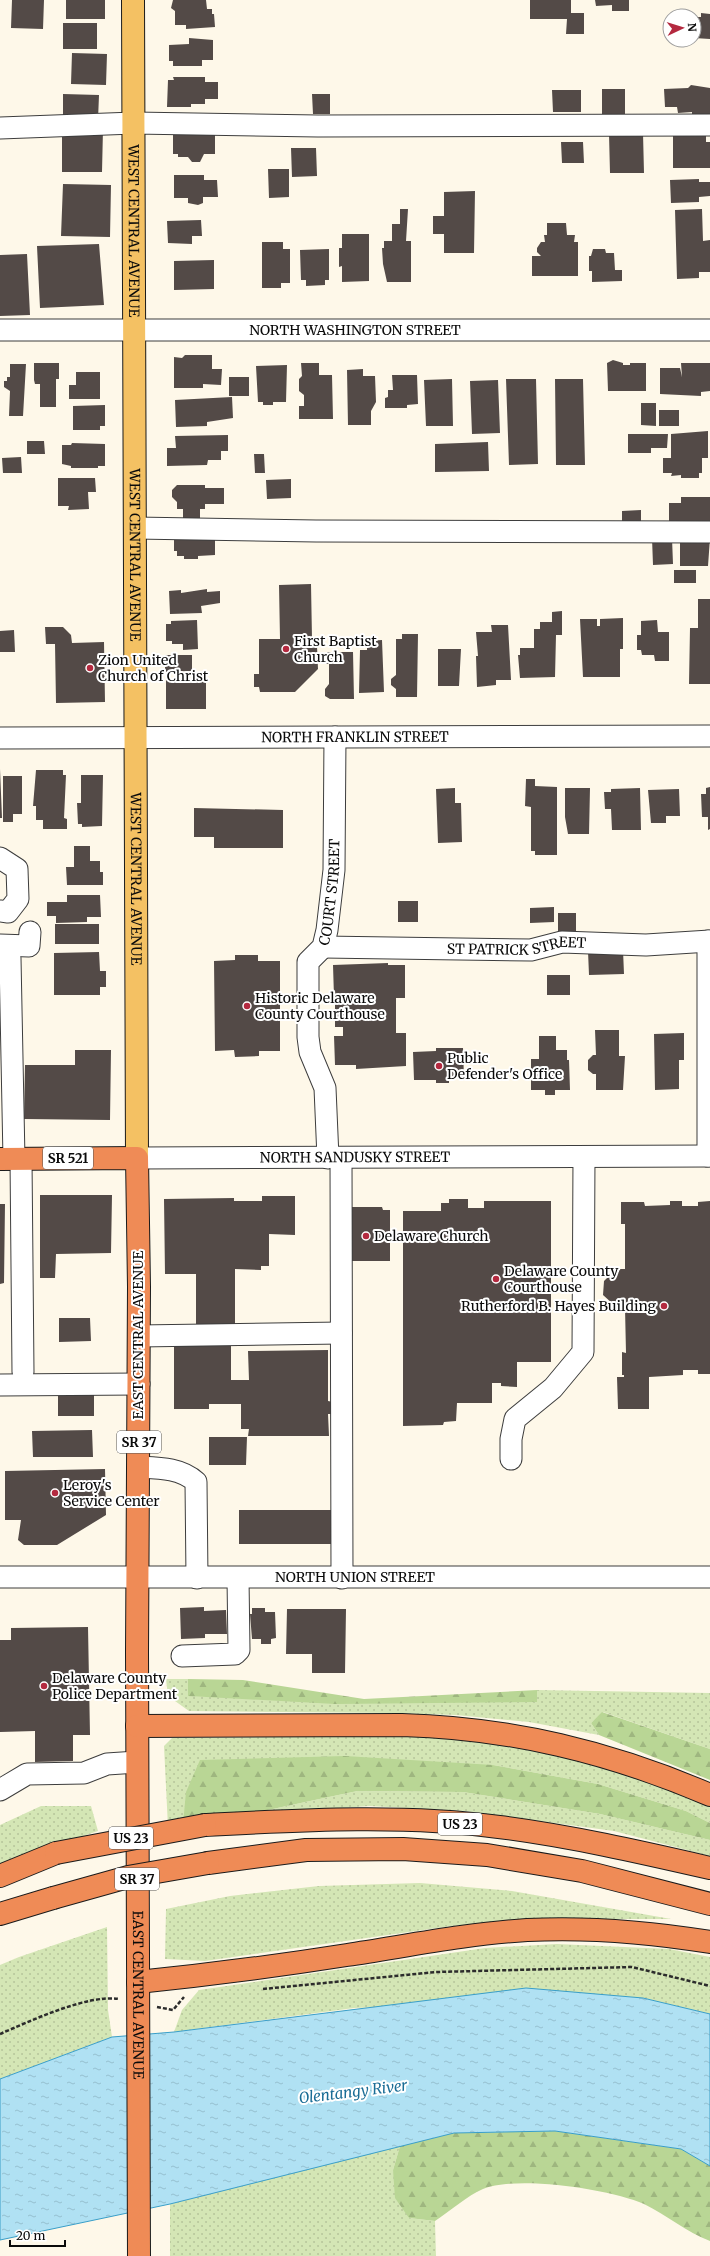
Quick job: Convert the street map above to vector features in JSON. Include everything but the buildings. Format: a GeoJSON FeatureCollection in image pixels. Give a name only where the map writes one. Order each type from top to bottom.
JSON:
{"type":"FeatureCollection","features":[{"type":"Feature","properties":{"kind":"highway","name":"NORTH SANDUSKY STREET"},"geometry":{"type":"LineString","coordinates":[[12,1159],[137,1158]]}},
{"type":"Feature","properties":{"kind":"highway","name":"EAST CENTRAL AVENUE"},"geometry":{"type":"LineString","coordinates":[[137,1158],[139,1336],[137,1762],[140,2256]]}},
{"type":"Feature","properties":{"kind":"highway"},"geometry":{"type":"LineString","coordinates":[[137,1726],[402,1725],[445,1726],[498,1732],[588,1751],[645,1769],[710,1795]]}},
{"type":"Feature","properties":{"kind":"highway","name":"US 23"},"geometry":{"type":"LineString","coordinates":[[0,1876],[56,1853],[205,1825],[304,1820],[409,1821],[498,1826],[596,1842],[710,1868]]}},
{"type":"Feature","properties":{"kind":"highway","name":"US 23"},"geometry":{"type":"LineString","coordinates":[[0,1914],[128,1876],[208,1863],[306,1850],[403,1849],[488,1855],[582,1871],[710,1904]]}},
{"type":"Feature","properties":{"kind":"highway"},"geometry":{"type":"LineString","coordinates":[[138,1993],[236,1972],[454,1938],[528,1930],[598,1930],[638,1932],[710,1942]]}},
{"type":"Feature","properties":{"kind":"main road","name":"WEST CENTRAL AVENUE"},"geometry":{"type":"LineString","coordinates":[[133,0],[137,1158]]}},
{"type":"Feature","properties":{"kind":"street"},"geometry":{"type":"LineString","coordinates":[[0,128],[134,123],[318,126],[710,125]]}},
{"type":"Feature","properties":{"kind":"street","name":"NORTH WASHINGTON STREET"},"geometry":{"type":"LineString","coordinates":[[0,330],[710,330]]}},
{"type":"Feature","properties":{"kind":"street"},"geometry":{"type":"LineString","coordinates":[[135,528],[316,531],[710,532]]}},
{"type":"Feature","properties":{"kind":"street","name":"COURT STREET"},"geometry":{"type":"LineString","coordinates":[[335,736],[334,870],[327,930],[323,948],[308,962],[308,1037],[310,1052],[325,1088],[334,1158],[341,1333],[342,1578]]}},
{"type":"Feature","properties":{"kind":"street","name":"NORTH FRANKLIN STREET"},"geometry":{"type":"LineString","coordinates":[[0,738],[710,736]]}},
{"type":"Feature","properties":{"kind":"street"},"geometry":{"type":"LineString","coordinates":[[0,858],[17,869],[18,899],[8,912],[0,912]]}},
{"type":"Feature","properties":{"kind":"street"},"geometry":{"type":"LineString","coordinates":[[0,945],[29,946],[30,932]]}},
{"type":"Feature","properties":{"kind":"street"},"geometry":{"type":"LineString","coordinates":[[709,941],[709,1156]]}},
{"type":"Feature","properties":{"kind":"street","name":"ST PATRICK STREET"},"geometry":{"type":"LineString","coordinates":[[323,948],[531,950],[562,942],[646,945],[709,941]]}},
{"type":"Feature","properties":{"kind":"street"},"geometry":{"type":"LineString","coordinates":[[0,958],[10,958],[5,987],[12,1159],[24,1372]]}},
{"type":"Feature","properties":{"kind":"street","name":"NORTH SANDUSKY STREET"},"geometry":{"type":"LineString","coordinates":[[137,1158],[709,1156]]}},
{"type":"Feature","properties":{"kind":"street"},"geometry":{"type":"LineString","coordinates":[[511,1459],[511,1439],[516,1419],[553,1388],[583,1352],[585,1322],[584,1157]]}},
{"type":"Feature","properties":{"kind":"street"},"geometry":{"type":"LineString","coordinates":[[139,1336],[341,1333]]}},
{"type":"Feature","properties":{"kind":"street"},"geometry":{"type":"LineString","coordinates":[[0,1385],[139,1384]]}},
{"type":"Feature","properties":{"kind":"street"},"geometry":{"type":"LineString","coordinates":[[138,1467],[168,1469],[188,1474],[196,1482],[197,1578]]}},
{"type":"Feature","properties":{"kind":"street","name":"NORTH UNION STREET"},"geometry":{"type":"LineString","coordinates":[[0,1577],[710,1577]]}},
{"type":"Feature","properties":{"kind":"street"},"geometry":{"type":"LineString","coordinates":[[182,1656],[235,1654],[239,1650],[238,1578]]}},
{"type":"Feature","properties":{"kind":"street"},"geometry":{"type":"LineString","coordinates":[[0,1790],[27,1774],[84,1773],[107,1764],[137,1762]]}},
{"type":"Feature","properties":{"kind":"path"},"geometry":{"type":"LineString","coordinates":[[256,1990],[436,1972],[632,1967],[710,1986]]}},
{"type":"Feature","properties":{"kind":"path"},"geometry":{"type":"LineString","coordinates":[[0,2034],[58,2010],[108,1997],[138,1993],[173,2010],[184,1997],[192,1996]]}},
{"type":"Feature","properties":{"kind":"green space"},"geometry":{"type":"Polygon","coordinates":[[[166,1679],[188,1679],[188,1696],[537,1702],[537,1690],[710,1693],[710,1749],[603,1712],[591,1723],[599,1735],[529,1722],[456,1715],[189,1711],[168,1696],[166,1679]]]}},
{"type":"Feature","properties":{"kind":"green space"},"geometry":{"type":"Polygon","coordinates":[[[188,1679],[243,1680],[364,1699],[537,1690],[537,1702],[335,1704],[188,1696],[188,1679]]]}},
{"type":"Feature","properties":{"kind":"green space"},"geometry":{"type":"Polygon","coordinates":[[[602,1712],[710,1749],[710,1780],[599,1735],[591,1723],[602,1712]]]}},
{"type":"Feature","properties":{"kind":"green space"},"geometry":{"type":"Polygon","coordinates":[[[370,1736],[440,1737],[493,1740],[510,1742],[561,1753],[612,1768],[710,1804],[710,1823],[686,1811],[598,1784],[493,1765],[168,1827],[164,1746],[172,1738],[370,1736]]]}},
{"type":"Feature","properties":{"kind":"green space"},"geometry":{"type":"Polygon","coordinates":[[[345,1756],[493,1765],[598,1784],[686,1811],[710,1823],[710,1840],[600,1814],[463,1792],[357,1791],[244,1815],[183,1824],[186,1792],[200,1760],[345,1756]]]}},
{"type":"Feature","properties":{"kind":"green space"},"geometry":{"type":"Polygon","coordinates":[[[357,1791],[463,1792],[600,1814],[710,1840],[710,1856],[614,1831],[465,1811],[369,1806],[244,1815],[357,1791]]]}},
{"type":"Feature","properties":{"kind":"green space"},"geometry":{"type":"Polygon","coordinates":[[[41,1806],[91,1806],[98,1831],[0,1864],[0,1825],[41,1806]]]}},
{"type":"Feature","properties":{"kind":"green space"},"geometry":{"type":"Polygon","coordinates":[[[420,1883],[512,1891],[671,1919],[536,1919],[451,1926],[205,1961],[165,1959],[166,1909],[230,1896],[319,1886],[420,1883]]]}},
{"type":"Feature","properties":{"kind":"green space"},"geometry":{"type":"Polygon","coordinates":[[[107,1927],[108,2010],[112,2037],[0,2079],[0,1965],[107,1927]]]}},
{"type":"Feature","properties":{"kind":"green space"},"geometry":{"type":"Polygon","coordinates":[[[557,1944],[669,1949],[710,1957],[710,2014],[643,1998],[354,2008],[174,2032],[182,2010],[199,1990],[485,1948],[557,1944]]]}},
{"type":"Feature","properties":{"kind":"green space"},"geometry":{"type":"Polygon","coordinates":[[[555,2131],[681,2149],[710,2166],[710,2241],[693,2233],[644,2204],[629,2198],[587,2189],[518,2183],[498,2185],[477,2192],[435,2221],[409,2218],[395,2198],[393,2170],[400,2146],[454,2133],[555,2131]]]}},
{"type":"Feature","properties":{"kind":"green space"},"geometry":{"type":"Polygon","coordinates":[[[400,2146],[393,2170],[409,2218],[435,2221],[436,2256],[170,2256],[170,2204],[400,2146]]]}},
{"type":"Feature","properties":{"kind":"water","name":"Olentangy River"},"geometry":{"type":"Polygon","coordinates":[[[526,1988],[643,1998],[710,2014],[710,2166],[681,2149],[555,2131],[454,2133],[170,2204],[0,2240],[0,2079],[112,2037],[174,2032],[526,1988]]]}},
{"type":"Feature","properties":{"kind":"place","name":"First Baptist Church"},"geometry":{"type":"Point","coordinates":[286,649]}},
{"type":"Feature","properties":{"kind":"place","name":"Zion United Church of Christ"},"geometry":{"type":"Point","coordinates":[90,668]}},
{"type":"Feature","properties":{"kind":"place","name":"Historic Delaware County Courthouse"},"geometry":{"type":"Point","coordinates":[247,1006]}},
{"type":"Feature","properties":{"kind":"place","name":"Public Defender's Office"},"geometry":{"type":"Point","coordinates":[439,1066]}},
{"type":"Feature","properties":{"kind":"place","name":"Delaware Church"},"geometry":{"type":"Point","coordinates":[366,1236]}},
{"type":"Feature","properties":{"kind":"place","name":"Delaware County Courthouse"},"geometry":{"type":"Point","coordinates":[496,1279]}},
{"type":"Feature","properties":{"kind":"place","name":"Rutherford B. Hayes Building"},"geometry":{"type":"Point","coordinates":[664,1306]}},
{"type":"Feature","properties":{"kind":"place","name":"Leroy's Service Center"},"geometry":{"type":"Point","coordinates":[55,1493]}},
{"type":"Feature","properties":{"kind":"place","name":"Delaware County Police Department"},"geometry":{"type":"Point","coordinates":[44,1686]}}]}
